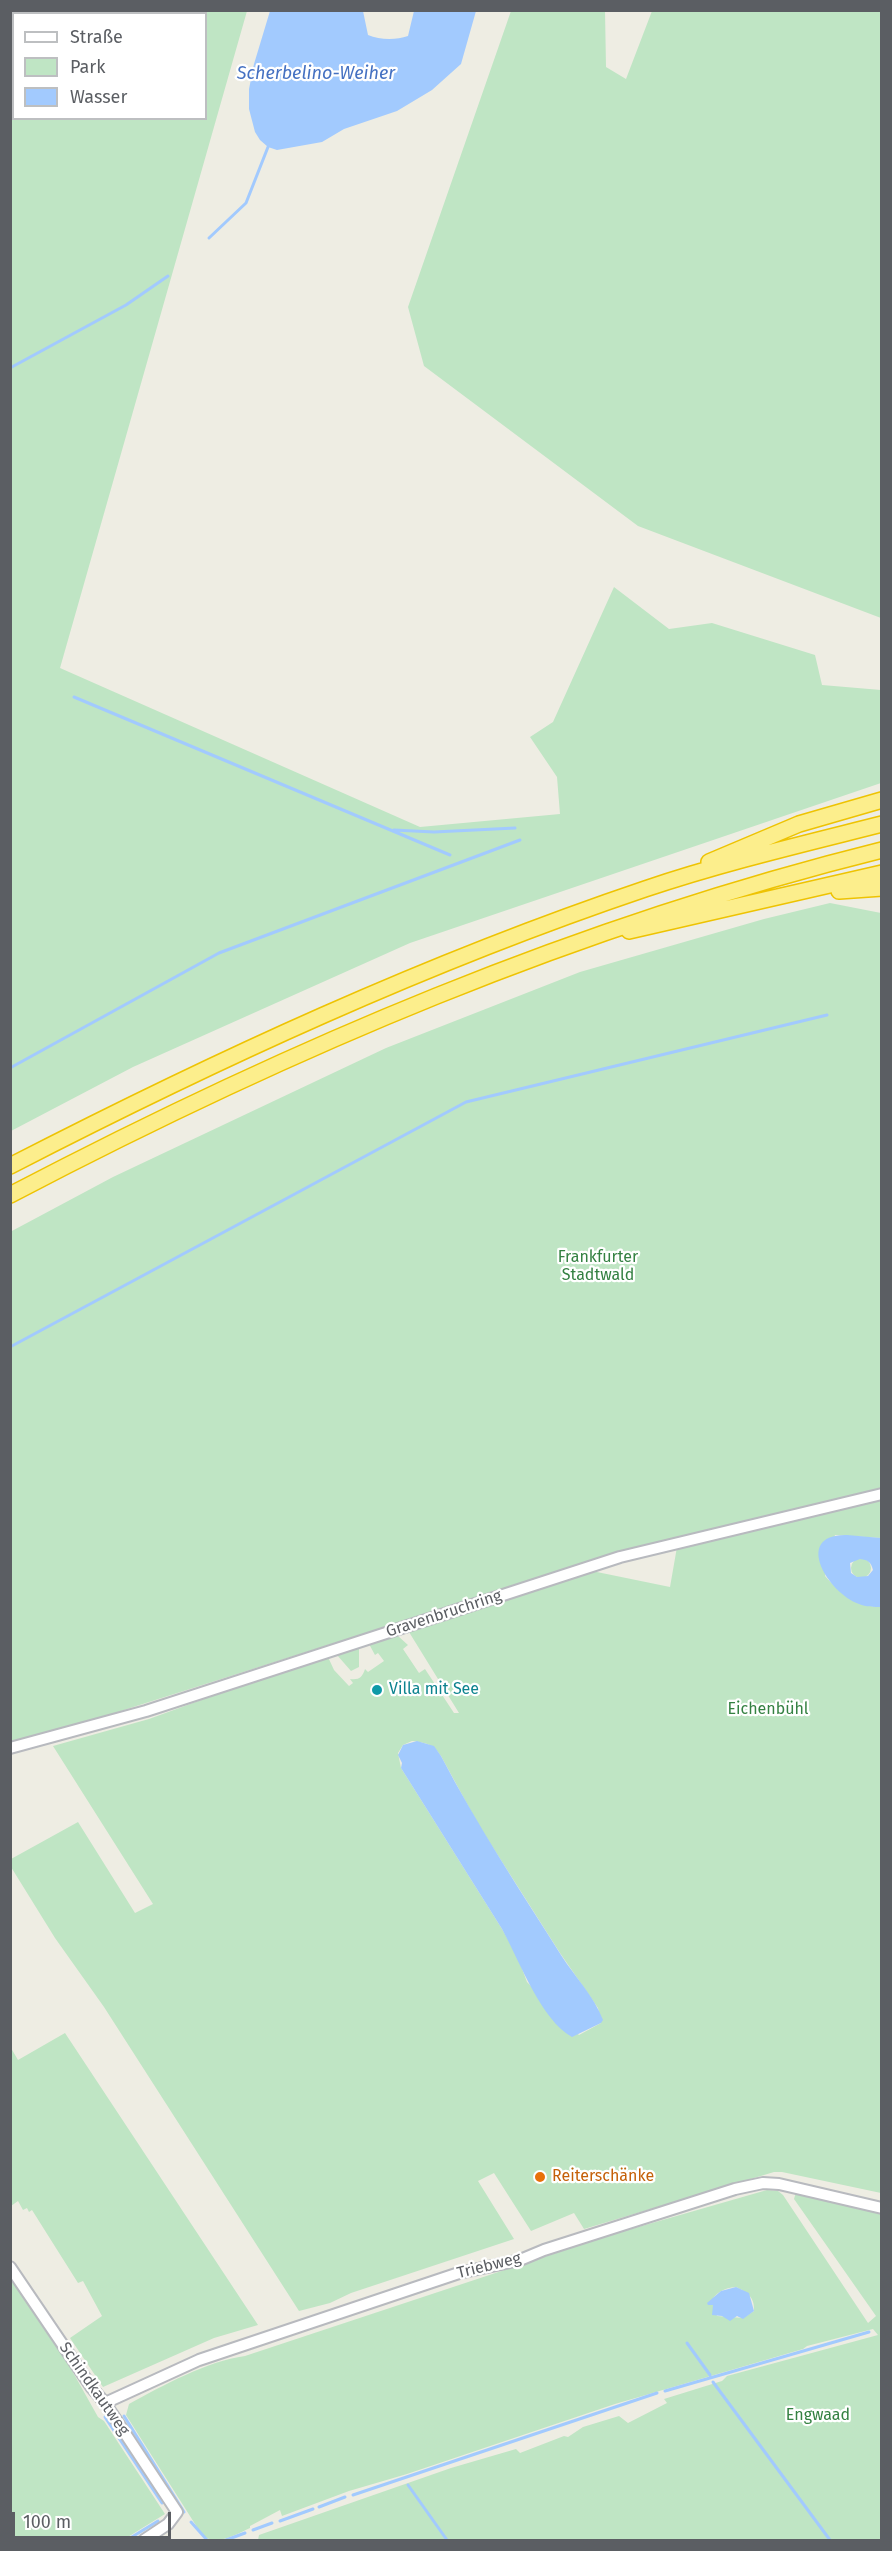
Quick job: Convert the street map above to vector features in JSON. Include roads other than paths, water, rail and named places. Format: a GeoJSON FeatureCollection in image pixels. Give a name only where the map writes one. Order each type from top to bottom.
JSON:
{"type":"FeatureCollection","features":[{"type":"Feature","properties":{"kind":"highway"},"geometry":{"type":"LineString","coordinates":[[648,888],[799,824],[882,800]]}},
{"type":"Feature","properties":{"kind":"highway"},"geometry":{"type":"LineString","coordinates":[[10,1166],[250,1048],[363,996],[532,928],[648,888],[799,844],[882,824]]}},
{"type":"Feature","properties":{"kind":"highway"},"geometry":{"type":"LineString","coordinates":[[10,1195],[183,1107],[306,1050],[429,997],[579,940],[747,886],[882,850]]}},
{"type":"Feature","properties":{"kind":"highway"},"geometry":{"type":"LineString","coordinates":[[579,940],[663,925],[882,873]]}},
{"type":"Feature","properties":{"kind":"highway"},"geometry":{"type":"LineString","coordinates":[[783,896],[882,888]]}},
{"type":"Feature","properties":{"kind":"street","name":"Gravenbruchring"},"geometry":{"type":"LineString","coordinates":[[10,1748],[136,1714],[620,1557],[882,1494]]}},
{"type":"Feature","properties":{"kind":"street","name":"Triebweg"},"geometry":{"type":"LineString","coordinates":[[105,2403],[199,2360],[459,2273],[520,2260],[553,2247],[753,2184],[779,2184],[882,2208]]}},
{"type":"Feature","properties":{"kind":"street","name":"Schindkautweg"},"geometry":{"type":"LineString","coordinates":[[10,2268],[92,2388],[105,2403],[177,2512],[168,2524],[144,2541]]}},
{"type":"Feature","properties":{"kind":"water","name":"Scherbelino-Weiher"},"geometry":{"type":"Polygon","coordinates":[[[270,11],[363,11],[368,35],[388,39],[408,36],[414,11],[476,11],[461,64],[432,90],[397,111],[344,129],[322,142],[277,150],[268,147],[260,140],[255,132],[249,109],[249,89],[254,64],[270,11]]]}},
{"type":"Feature","properties":{"kind":"water"},"geometry":{"type":"Polygon","coordinates":[[[847,1535],[881,1538],[881,1607],[862,1605],[847,1598],[827,1577],[818,1553],[821,1544],[830,1537],[847,1535]],[[860,1559],[850,1563],[851,1573],[857,1577],[868,1576],[873,1570],[870,1563],[860,1559]]]}},
{"type":"Feature","properties":{"kind":"water"},"geometry":{"type":"Polygon","coordinates":[[[417,1741],[434,1746],[441,1756],[499,1857],[561,1955],[595,2003],[603,2020],[601,2023],[572,2037],[561,2029],[541,2004],[502,1929],[401,1768],[402,1763],[398,1755],[403,1745],[417,1741]]]}},
{"type":"Feature","properties":{"kind":"water"},"geometry":{"type":"Polygon","coordinates":[[[736,2287],[749,2293],[754,2311],[743,2319],[737,2316],[730,2321],[722,2316],[712,2315],[713,2305],[707,2303],[721,2291],[736,2287]]]}},
{"type":"Feature","properties":{"kind":"waterway"},"geometry":{"type":"LineString","coordinates":[[209,238],[246,203],[268,147]]}},
{"type":"Feature","properties":{"kind":"waterway"},"geometry":{"type":"LineString","coordinates":[[10,368],[126,305],[168,276]]}},
{"type":"Feature","properties":{"kind":"waterway"},"geometry":{"type":"LineString","coordinates":[[74,697],[450,855]]}},
{"type":"Feature","properties":{"kind":"waterway"},"geometry":{"type":"LineString","coordinates":[[394,830],[434,832],[515,828]]}},
{"type":"Feature","properties":{"kind":"waterway"},"geometry":{"type":"LineString","coordinates":[[10,1068],[219,953],[520,840]]}},
{"type":"Feature","properties":{"kind":"waterway"},"geometry":{"type":"LineString","coordinates":[[10,1347],[466,1102],[827,1015]]}},
{"type":"Feature","properties":{"kind":"waterway"},"geometry":{"type":"LineString","coordinates":[[665,2391],[869,2332]]}},
{"type":"Feature","properties":{"kind":"waterway"},"geometry":{"type":"LineString","coordinates":[[687,2343],[710,2375]]}},
{"type":"Feature","properties":{"kind":"waterway"},"geometry":{"type":"LineString","coordinates":[[713,2382],[830,2540]]}},
{"type":"Feature","properties":{"kind":"waterway"},"geometry":{"type":"LineString","coordinates":[[353,2495],[657,2393]]}},
{"type":"Feature","properties":{"kind":"waterway"},"geometry":{"type":"LineString","coordinates":[[124,2416],[184,2512]]}},
{"type":"Feature","properties":{"kind":"waterway"},"geometry":{"type":"LineString","coordinates":[[105,2417],[162,2503]]}},
{"type":"Feature","properties":{"kind":"waterway"},"geometry":{"type":"LineString","coordinates":[[408,2485],[447,2540]]}},
{"type":"Feature","properties":{"kind":"waterway"},"geometry":{"type":"LineString","coordinates":[[319,2507],[345,2497]]}},
{"type":"Feature","properties":{"kind":"waterway"},"geometry":{"type":"LineString","coordinates":[[280,2521],[313,2509]]}},
{"type":"Feature","properties":{"kind":"waterway"},"geometry":{"type":"LineString","coordinates":[[127,2540],[158,2521]]}},
{"type":"Feature","properties":{"kind":"waterway"},"geometry":{"type":"LineString","coordinates":[[191,2522],[207,2540]]}},
{"type":"Feature","properties":{"kind":"waterway"},"geometry":{"type":"LineString","coordinates":[[253,2530],[272,2523]]}},
{"type":"Feature","properties":{"kind":"waterway"},"geometry":{"type":"LineString","coordinates":[[226,2540],[245,2533]]}},
{"type":"Feature","properties":{"kind":"place","name":"Villa mit See"},"geometry":{"type":"Point","coordinates":[377,1690]}},
{"type":"Feature","properties":{"kind":"place","name":"Reiterschänke"},"geometry":{"type":"Point","coordinates":[540,2177]}},
{"type":"Feature","properties":{"kind":"park label","name":"Frankfurter Stadtwald"},"geometry":{"type":"Point","coordinates":[598,1267]}},
{"type":"Feature","properties":{"kind":"park label","name":"Eichenbühl"},"geometry":{"type":"Point","coordinates":[768,1710]}},
{"type":"Feature","properties":{"kind":"park label","name":"Engwaad"},"geometry":{"type":"Point","coordinates":[818,2416]}}]}
